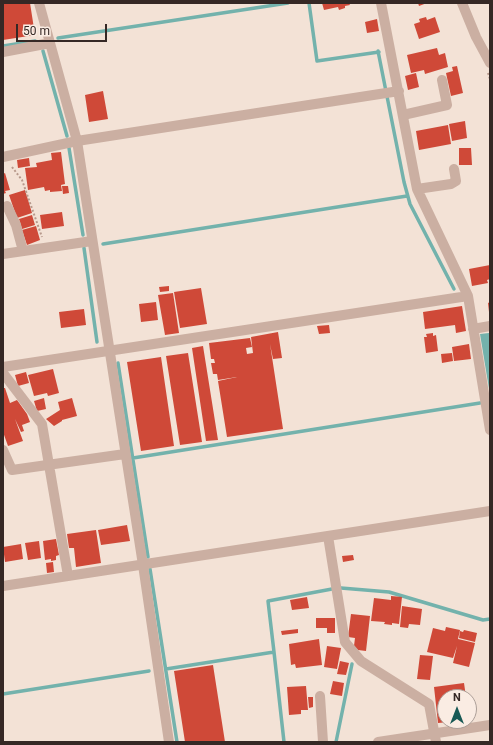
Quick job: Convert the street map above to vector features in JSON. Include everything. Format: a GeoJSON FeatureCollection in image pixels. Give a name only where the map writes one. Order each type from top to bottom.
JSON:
{"type":"FeatureCollection","features":[{"type":"Feature","properties":{"kind":"street"},"geometry":{"type":"LineString","coordinates":[[39,3],[76,141],[143,565],[169,742]]}},
{"type":"Feature","properties":{"kind":"street"},"geometry":{"type":"LineString","coordinates":[[381,3],[396,92],[403,116],[416,189],[468,296],[490,430]]}},
{"type":"Feature","properties":{"kind":"street"},"geometry":{"type":"LineString","coordinates":[[462,3],[476,37],[490,62]]}},
{"type":"Feature","properties":{"kind":"street"},"geometry":{"type":"LineString","coordinates":[[3,52],[50,43]]}},
{"type":"Feature","properties":{"kind":"street"},"geometry":{"type":"LineString","coordinates":[[403,116],[447,105],[442,80]]}},
{"type":"Feature","properties":{"kind":"street"},"geometry":{"type":"LineString","coordinates":[[4,157],[76,141],[396,92]]}},
{"type":"Feature","properties":{"kind":"street"},"geometry":{"type":"LineString","coordinates":[[416,189],[451,184],[456,181],[454,169]]}},
{"type":"Feature","properties":{"kind":"street"},"geometry":{"type":"LineString","coordinates":[[7,206],[16,225],[23,251]]}},
{"type":"Feature","properties":{"kind":"street"},"geometry":{"type":"LineString","coordinates":[[3,254],[92,241]]}},
{"type":"Feature","properties":{"kind":"street"},"geometry":{"type":"LineString","coordinates":[[3,368],[468,296]]}},
{"type":"Feature","properties":{"kind":"street"},"geometry":{"type":"LineString","coordinates":[[473,329],[490,326]]}},
{"type":"Feature","properties":{"kind":"street"},"geometry":{"type":"LineString","coordinates":[[3,374],[42,424],[68,576]]}},
{"type":"Feature","properties":{"kind":"street"},"geometry":{"type":"LineString","coordinates":[[3,450],[12,470],[125,454]]}},
{"type":"Feature","properties":{"kind":"street"},"geometry":{"type":"LineString","coordinates":[[3,586],[490,511]]}},
{"type":"Feature","properties":{"kind":"street"},"geometry":{"type":"LineString","coordinates":[[328,536],[345,642],[361,661],[429,704],[435,738]]}},
{"type":"Feature","properties":{"kind":"street"},"geometry":{"type":"LineString","coordinates":[[320,696],[323,742]]}},
{"type":"Feature","properties":{"kind":"street"},"geometry":{"type":"LineString","coordinates":[[378,742],[435,738],[490,725]]}},
{"type":"Feature","properties":{"kind":"path"},"geometry":{"type":"LineString","coordinates":[[489,75],[490,79]]}},
{"type":"Feature","properties":{"kind":"path"},"geometry":{"type":"LineString","coordinates":[[4,157],[22,180],[46,248]]}},
{"type":"Feature","properties":{"kind":"water"},"geometry":{"type":"Polygon","coordinates":[[[489,333],[490,338],[490,395],[480,334],[489,333]]]}},
{"type":"Feature","properties":{"kind":"building"},"geometry":{"type":"Polygon","coordinates":[[[3,3],[30,3],[35,35],[3,40],[3,3]]]}},
{"type":"Feature","properties":{"kind":"building"},"geometry":{"type":"Polygon","coordinates":[[[322,3],[349,3],[350,5],[339,10],[338,7],[324,10],[322,3]]]}},
{"type":"Feature","properties":{"kind":"building"},"geometry":{"type":"Polygon","coordinates":[[[418,3],[427,3],[419,6],[418,3]]]}},
{"type":"Feature","properties":{"kind":"building"},"geometry":{"type":"Polygon","coordinates":[[[426,17],[427,20],[435,17],[440,32],[419,39],[414,24],[420,22],[419,19],[426,17]]]}},
{"type":"Feature","properties":{"kind":"building"},"geometry":{"type":"Polygon","coordinates":[[[377,19],[379,31],[367,33],[365,22],[377,19]]]}},
{"type":"Feature","properties":{"kind":"building"},"geometry":{"type":"Polygon","coordinates":[[[437,48],[439,55],[445,53],[448,67],[425,74],[424,70],[411,73],[407,55],[437,48]]]}},
{"type":"Feature","properties":{"kind":"building"},"geometry":{"type":"Polygon","coordinates":[[[457,66],[463,93],[451,96],[446,73],[453,71],[452,67],[457,66]]]}},
{"type":"Feature","properties":{"kind":"building"},"geometry":{"type":"Polygon","coordinates":[[[416,73],[419,87],[408,90],[405,76],[416,73]]]}},
{"type":"Feature","properties":{"kind":"building"},"geometry":{"type":"Polygon","coordinates":[[[103,91],[108,119],[89,122],[85,95],[103,91]]]}},
{"type":"Feature","properties":{"kind":"building"},"geometry":{"type":"Polygon","coordinates":[[[465,121],[467,138],[452,141],[449,124],[465,121]]]}},
{"type":"Feature","properties":{"kind":"building"},"geometry":{"type":"Polygon","coordinates":[[[448,125],[451,144],[419,150],[416,131],[448,125]]]}},
{"type":"Feature","properties":{"kind":"building"},"geometry":{"type":"Polygon","coordinates":[[[459,148],[471,148],[472,165],[459,165],[459,148]]]}},
{"type":"Feature","properties":{"kind":"building"},"geometry":{"type":"Polygon","coordinates":[[[61,152],[65,184],[61,185],[62,191],[45,191],[44,187],[28,190],[25,168],[37,167],[36,163],[52,160],[51,153],[61,152]]]}},
{"type":"Feature","properties":{"kind":"building"},"geometry":{"type":"Polygon","coordinates":[[[29,158],[30,166],[18,168],[17,160],[29,158]]]}},
{"type":"Feature","properties":{"kind":"building"},"geometry":{"type":"Polygon","coordinates":[[[5,173],[10,190],[5,191],[6,193],[3,194],[3,174],[5,173]]]}},
{"type":"Feature","properties":{"kind":"building"},"geometry":{"type":"Polygon","coordinates":[[[62,186],[68,186],[69,193],[63,194],[62,186]]]}},
{"type":"Feature","properties":{"kind":"building"},"geometry":{"type":"Polygon","coordinates":[[[25,190],[32,213],[17,218],[9,195],[25,190]]]}},
{"type":"Feature","properties":{"kind":"building"},"geometry":{"type":"Polygon","coordinates":[[[62,212],[64,226],[42,229],[40,215],[62,212]]]}},
{"type":"Feature","properties":{"kind":"building"},"geometry":{"type":"Polygon","coordinates":[[[32,215],[35,225],[22,229],[19,219],[32,215]]]}},
{"type":"Feature","properties":{"kind":"building"},"geometry":{"type":"Polygon","coordinates":[[[36,226],[40,240],[27,245],[22,230],[36,226]]]}},
{"type":"Feature","properties":{"kind":"building"},"geometry":{"type":"Polygon","coordinates":[[[490,265],[490,279],[487,280],[488,283],[472,286],[469,269],[490,265]]]}},
{"type":"Feature","properties":{"kind":"building"},"geometry":{"type":"Polygon","coordinates":[[[169,286],[169,291],[160,292],[159,287],[169,286]]]}},
{"type":"Feature","properties":{"kind":"building"},"geometry":{"type":"Polygon","coordinates":[[[201,288],[207,324],[180,328],[174,292],[201,288]]]}},
{"type":"Feature","properties":{"kind":"building"},"geometry":{"type":"Polygon","coordinates":[[[173,293],[179,333],[165,335],[158,295],[173,293]]]}},
{"type":"Feature","properties":{"kind":"building"},"geometry":{"type":"Polygon","coordinates":[[[156,302],[158,320],[141,322],[139,304],[156,302]]]}},
{"type":"Feature","properties":{"kind":"building"},"geometry":{"type":"Polygon","coordinates":[[[490,302],[490,312],[489,312],[488,303],[490,302]]]}},
{"type":"Feature","properties":{"kind":"building"},"geometry":{"type":"Polygon","coordinates":[[[462,306],[466,331],[456,333],[455,325],[425,329],[423,312],[462,306]]]}},
{"type":"Feature","properties":{"kind":"building"},"geometry":{"type":"Polygon","coordinates":[[[84,309],[86,325],[61,328],[59,312],[84,309]]]}},
{"type":"Feature","properties":{"kind":"building"},"geometry":{"type":"Polygon","coordinates":[[[329,325],[330,333],[319,334],[317,326],[329,325]]]}},
{"type":"Feature","properties":{"kind":"building"},"geometry":{"type":"Polygon","coordinates":[[[278,332],[282,358],[273,359],[270,344],[283,429],[227,437],[218,381],[237,377],[218,380],[217,374],[213,374],[211,363],[215,363],[214,359],[211,359],[209,343],[250,338],[252,347],[246,348],[247,354],[253,353],[251,337],[278,332]]]}},
{"type":"Feature","properties":{"kind":"building"},"geometry":{"type":"Polygon","coordinates":[[[433,333],[433,336],[436,335],[438,351],[426,353],[424,337],[427,337],[426,334],[433,333]]]}},
{"type":"Feature","properties":{"kind":"building"},"geometry":{"type":"Polygon","coordinates":[[[469,344],[471,359],[454,361],[452,347],[469,344]]]}},
{"type":"Feature","properties":{"kind":"building"},"geometry":{"type":"Polygon","coordinates":[[[203,346],[218,440],[206,441],[192,348],[203,346]]]}},
{"type":"Feature","properties":{"kind":"building"},"geometry":{"type":"Polygon","coordinates":[[[188,353],[202,442],[180,445],[166,356],[188,353]]]}},
{"type":"Feature","properties":{"kind":"building"},"geometry":{"type":"Polygon","coordinates":[[[452,353],[453,361],[442,363],[441,354],[452,353]]]}},
{"type":"Feature","properties":{"kind":"building"},"geometry":{"type":"Polygon","coordinates":[[[161,357],[174,446],[141,451],[127,362],[161,357]]]}},
{"type":"Feature","properties":{"kind":"building"},"geometry":{"type":"Polygon","coordinates":[[[53,369],[59,393],[48,396],[47,393],[34,396],[28,375],[53,369]]]}},
{"type":"Feature","properties":{"kind":"building"},"geometry":{"type":"Polygon","coordinates":[[[26,372],[29,383],[18,386],[15,375],[26,372]]]}},
{"type":"Feature","properties":{"kind":"building"},"geometry":{"type":"Polygon","coordinates":[[[3,388],[5,388],[10,403],[17,400],[27,414],[30,422],[22,425],[24,431],[21,432],[15,419],[23,441],[8,446],[3,432],[3,388]]]}},
{"type":"Feature","properties":{"kind":"building"},"geometry":{"type":"Polygon","coordinates":[[[44,398],[46,409],[37,411],[34,401],[44,398]]]}},
{"type":"Feature","properties":{"kind":"building"},"geometry":{"type":"Polygon","coordinates":[[[72,398],[77,416],[62,420],[54,426],[46,419],[60,410],[58,402],[72,398]]]}},
{"type":"Feature","properties":{"kind":"building"},"geometry":{"type":"Polygon","coordinates":[[[127,525],[130,541],[101,545],[98,530],[127,525]]]}},
{"type":"Feature","properties":{"kind":"building"},"geometry":{"type":"Polygon","coordinates":[[[96,530],[101,563],[76,567],[74,548],[69,548],[67,534],[96,530]]]}},
{"type":"Feature","properties":{"kind":"building"},"geometry":{"type":"Polygon","coordinates":[[[56,539],[59,555],[56,556],[56,560],[45,560],[43,541],[56,539]]]}},
{"type":"Feature","properties":{"kind":"building"},"geometry":{"type":"Polygon","coordinates":[[[39,541],[41,558],[28,560],[25,543],[39,541]]]}},
{"type":"Feature","properties":{"kind":"building"},"geometry":{"type":"Polygon","coordinates":[[[21,544],[23,559],[5,562],[3,547],[21,544]]]}},
{"type":"Feature","properties":{"kind":"building"},"geometry":{"type":"Polygon","coordinates":[[[353,555],[354,560],[343,562],[342,556],[353,555]]]}},
{"type":"Feature","properties":{"kind":"building"},"geometry":{"type":"Polygon","coordinates":[[[53,562],[54,572],[47,573],[46,563],[53,562]]]}},
{"type":"Feature","properties":{"kind":"building"},"geometry":{"type":"Polygon","coordinates":[[[391,596],[402,597],[399,624],[392,623],[392,625],[384,624],[385,622],[371,621],[374,598],[391,600],[391,596]]]}},
{"type":"Feature","properties":{"kind":"building"},"geometry":{"type":"Polygon","coordinates":[[[307,597],[309,608],[292,610],[290,600],[307,597]]]}},
{"type":"Feature","properties":{"kind":"building"},"geometry":{"type":"Polygon","coordinates":[[[402,606],[422,609],[420,625],[409,624],[408,628],[400,627],[402,606]]]}},
{"type":"Feature","properties":{"kind":"building"},"geometry":{"type":"Polygon","coordinates":[[[351,614],[370,616],[366,651],[358,650],[354,646],[355,638],[348,637],[351,614]]]}},
{"type":"Feature","properties":{"kind":"building"},"geometry":{"type":"Polygon","coordinates":[[[316,618],[335,618],[335,633],[327,633],[327,628],[316,628],[316,618]]]}},
{"type":"Feature","properties":{"kind":"building"},"geometry":{"type":"Polygon","coordinates":[[[446,627],[460,630],[458,639],[475,643],[469,667],[453,663],[457,646],[453,658],[427,652],[433,628],[445,631],[446,627]]]}},
{"type":"Feature","properties":{"kind":"building"},"geometry":{"type":"Polygon","coordinates":[[[298,629],[298,633],[282,635],[281,631],[298,629]]]}},
{"type":"Feature","properties":{"kind":"building"},"geometry":{"type":"Polygon","coordinates":[[[464,630],[477,633],[475,642],[459,638],[460,631],[463,632],[464,630]]]}},
{"type":"Feature","properties":{"kind":"building"},"geometry":{"type":"Polygon","coordinates":[[[319,639],[322,665],[296,668],[295,664],[291,665],[289,644],[319,639]]]}},
{"type":"Feature","properties":{"kind":"building"},"geometry":{"type":"Polygon","coordinates":[[[327,646],[341,648],[337,669],[324,667],[327,646]]]}},
{"type":"Feature","properties":{"kind":"building"},"geometry":{"type":"Polygon","coordinates":[[[420,655],[433,656],[430,680],[417,679],[420,655]]]}},
{"type":"Feature","properties":{"kind":"building"},"geometry":{"type":"Polygon","coordinates":[[[340,661],[349,663],[346,675],[337,674],[340,661]]]}},
{"type":"Feature","properties":{"kind":"building"},"geometry":{"type":"Polygon","coordinates":[[[213,665],[225,742],[185,742],[174,671],[213,665]]]}},
{"type":"Feature","properties":{"kind":"building"},"geometry":{"type":"Polygon","coordinates":[[[333,681],[344,683],[342,696],[330,694],[333,681]]]}},
{"type":"Feature","properties":{"kind":"building"},"geometry":{"type":"Polygon","coordinates":[[[464,683],[465,689],[437,689],[437,714],[434,687],[464,683]]]}},
{"type":"Feature","properties":{"kind":"building"},"geometry":{"type":"Polygon","coordinates":[[[306,686],[308,710],[301,710],[301,714],[289,715],[287,687],[306,686]]]}},
{"type":"Feature","properties":{"kind":"building"},"geometry":{"type":"Polygon","coordinates":[[[308,697],[313,697],[313,707],[309,708],[308,697]]]}},
{"type":"Feature","properties":{"kind":"waterway"},"geometry":{"type":"LineString","coordinates":[[58,38],[288,3]]}},
{"type":"Feature","properties":{"kind":"waterway"},"geometry":{"type":"LineString","coordinates":[[309,3],[317,61],[379,52]]}},
{"type":"Feature","properties":{"kind":"waterway"},"geometry":{"type":"LineString","coordinates":[[3,46],[35,41]]}},
{"type":"Feature","properties":{"kind":"waterway"},"geometry":{"type":"LineString","coordinates":[[43,51],[67,136]]}},
{"type":"Feature","properties":{"kind":"waterway"},"geometry":{"type":"LineString","coordinates":[[378,51],[404,182],[410,204],[454,289]]}},
{"type":"Feature","properties":{"kind":"waterway"},"geometry":{"type":"LineString","coordinates":[[69,148],[83,235]]}},
{"type":"Feature","properties":{"kind":"waterway"},"geometry":{"type":"LineString","coordinates":[[103,244],[407,196]]}},
{"type":"Feature","properties":{"kind":"waterway"},"geometry":{"type":"LineString","coordinates":[[84,248],[97,342]]}},
{"type":"Feature","properties":{"kind":"waterway"},"geometry":{"type":"LineString","coordinates":[[118,363],[148,557]]}},
{"type":"Feature","properties":{"kind":"waterway"},"geometry":{"type":"LineString","coordinates":[[133,458],[480,403]]}},
{"type":"Feature","properties":{"kind":"waterway"},"geometry":{"type":"LineString","coordinates":[[150,569],[177,742]]}},
{"type":"Feature","properties":{"kind":"waterway"},"geometry":{"type":"LineString","coordinates":[[341,588],[389,592],[483,620],[490,619]]}},
{"type":"Feature","properties":{"kind":"waterway"},"geometry":{"type":"LineString","coordinates":[[166,669],[274,652],[268,601],[332,589]]}},
{"type":"Feature","properties":{"kind":"waterway"},"geometry":{"type":"LineString","coordinates":[[274,652],[284,742]]}},
{"type":"Feature","properties":{"kind":"waterway"},"geometry":{"type":"LineString","coordinates":[[336,742],[352,664]]}},
{"type":"Feature","properties":{"kind":"waterway"},"geometry":{"type":"LineString","coordinates":[[3,694],[149,671]]}}]}
